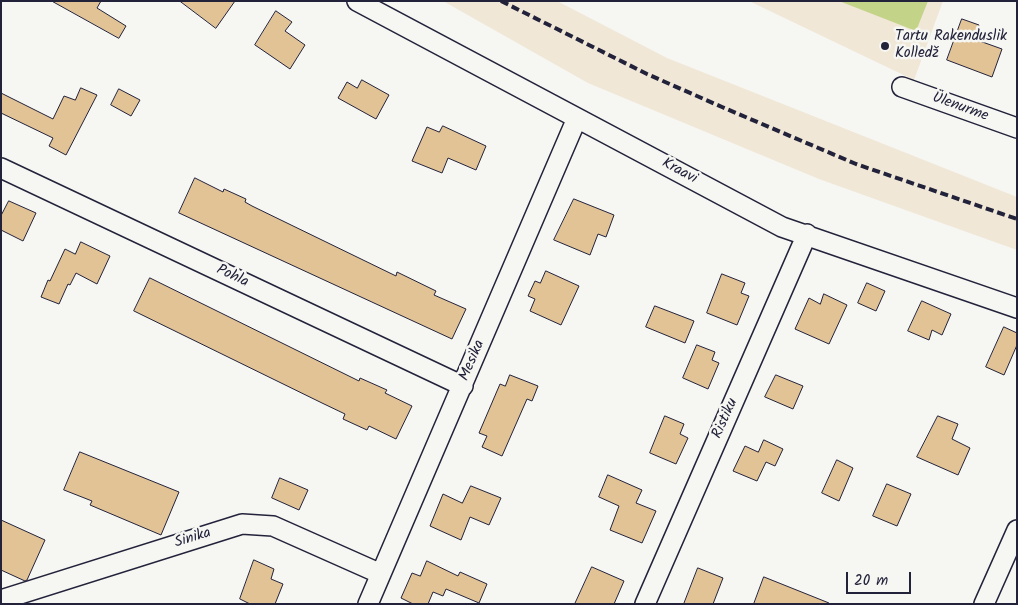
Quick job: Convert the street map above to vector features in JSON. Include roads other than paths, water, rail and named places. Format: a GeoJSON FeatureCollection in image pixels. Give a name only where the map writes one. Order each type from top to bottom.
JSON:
{"type":"FeatureCollection","features":[{"type":"Feature","properties":{"kind":"street","name":"Kraavi"},"geometry":{"type":"LineString","coordinates":[[357,1],[782,227],[807,234],[1017,308]]}},
{"type":"Feature","properties":{"kind":"street","name":"Ülenurme"},"geometry":{"type":"LineString","coordinates":[[902,87],[1017,128]]}},
{"type":"Feature","properties":{"kind":"street","name":"Mesika"},"geometry":{"type":"LineString","coordinates":[[368,604],[577,118]]}},
{"type":"Feature","properties":{"kind":"street","name":"Pohla"},"geometry":{"type":"LineString","coordinates":[[1,168],[463,386]]}},
{"type":"Feature","properties":{"kind":"street","name":"Ristiku"},"geometry":{"type":"LineString","coordinates":[[645,604],[807,234]]}},
{"type":"Feature","properties":{"kind":"street","name":"Sinika"},"geometry":{"type":"LineString","coordinates":[[1,600],[242,524],[273,526],[381,574]]}},
{"type":"Feature","properties":{"kind":"street"},"geometry":{"type":"LineString","coordinates":[[984,604],[1017,530]]}},
{"type":"Feature","properties":{"kind":"railway"},"geometry":{"type":"LineString","coordinates":[[501,1],[647,74],[856,164],[1017,219]]}},
{"type":"Feature","properties":{"kind":"place","name":"Tartu Rakenduslik Kolledž"},"geometry":{"type":"Point","coordinates":[885,46]}}]}
